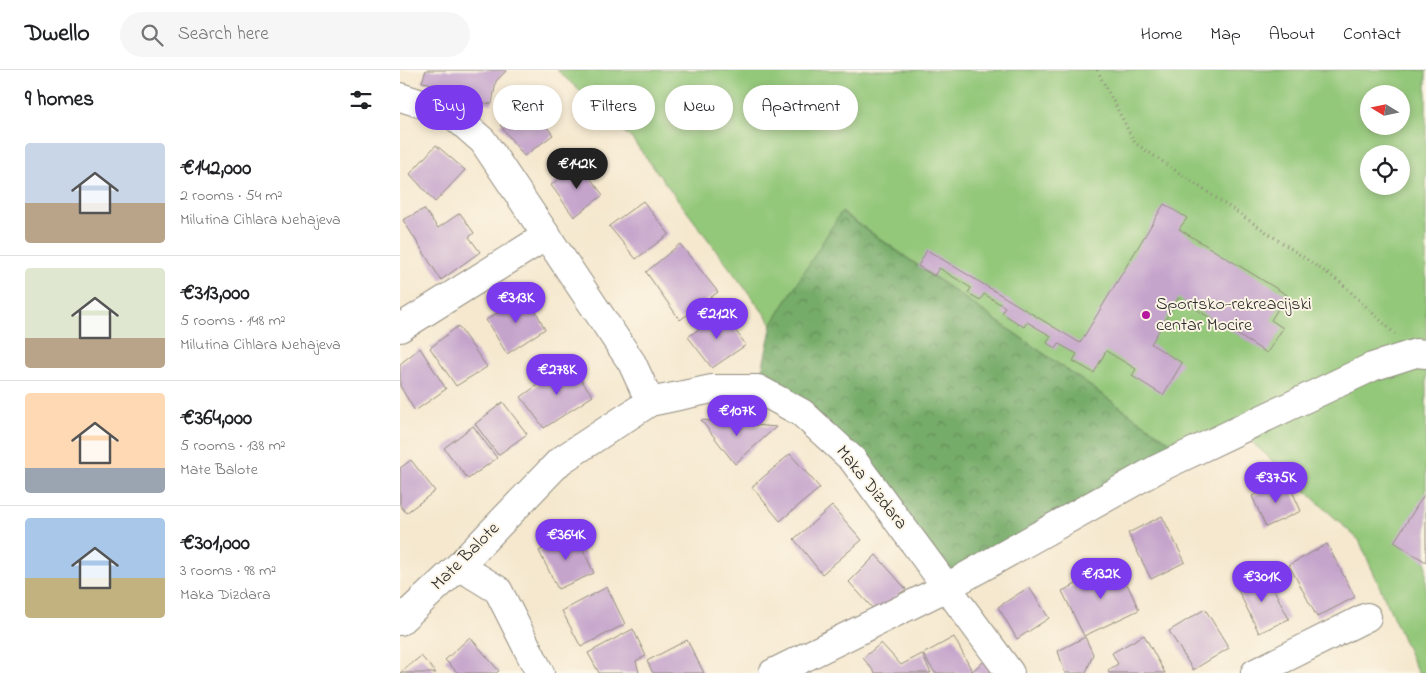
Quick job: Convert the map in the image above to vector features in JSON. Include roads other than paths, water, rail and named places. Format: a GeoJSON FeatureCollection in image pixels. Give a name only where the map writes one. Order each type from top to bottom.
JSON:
{"type":"FeatureCollection","features":[{"type":"Feature","properties":{"kind":"street"},"geometry":{"type":"LineString","coordinates":[[400,97],[452,113],[483,141],[632,363],[650,402]]}},
{"type":"Feature","properties":{"kind":"street"},"geometry":{"type":"LineString","coordinates":[[400,328],[546,236]]}},
{"type":"Feature","properties":{"kind":"street"},"geometry":{"type":"LineString","coordinates":[[773,673],[856,630],[947,587],[1157,469],[1372,367],[1421,353]]}},
{"type":"Feature","properties":{"kind":"street","name":"Maka Dizdara"},"geometry":{"type":"LineString","coordinates":[[650,402],[712,389],[758,388],[802,412],[853,460],[1010,673]]}},
{"type":"Feature","properties":{"kind":"street","name":"Mate Balote"},"geometry":{"type":"LineString","coordinates":[[400,621],[459,566],[560,461],[650,402]]}},
{"type":"Feature","properties":{"kind":"street"},"geometry":{"type":"LineString","coordinates":[[459,566],[498,590],[540,673]]}},
{"type":"Feature","properties":{"kind":"street"},"geometry":{"type":"LineString","coordinates":[[1255,673],[1367,617]]}},
{"type":"Feature","properties":{"kind":"place","name":"Sportsko-rekreacijski centar Mocire"},"geometry":{"type":"Point","coordinates":[1146,315]}}]}
